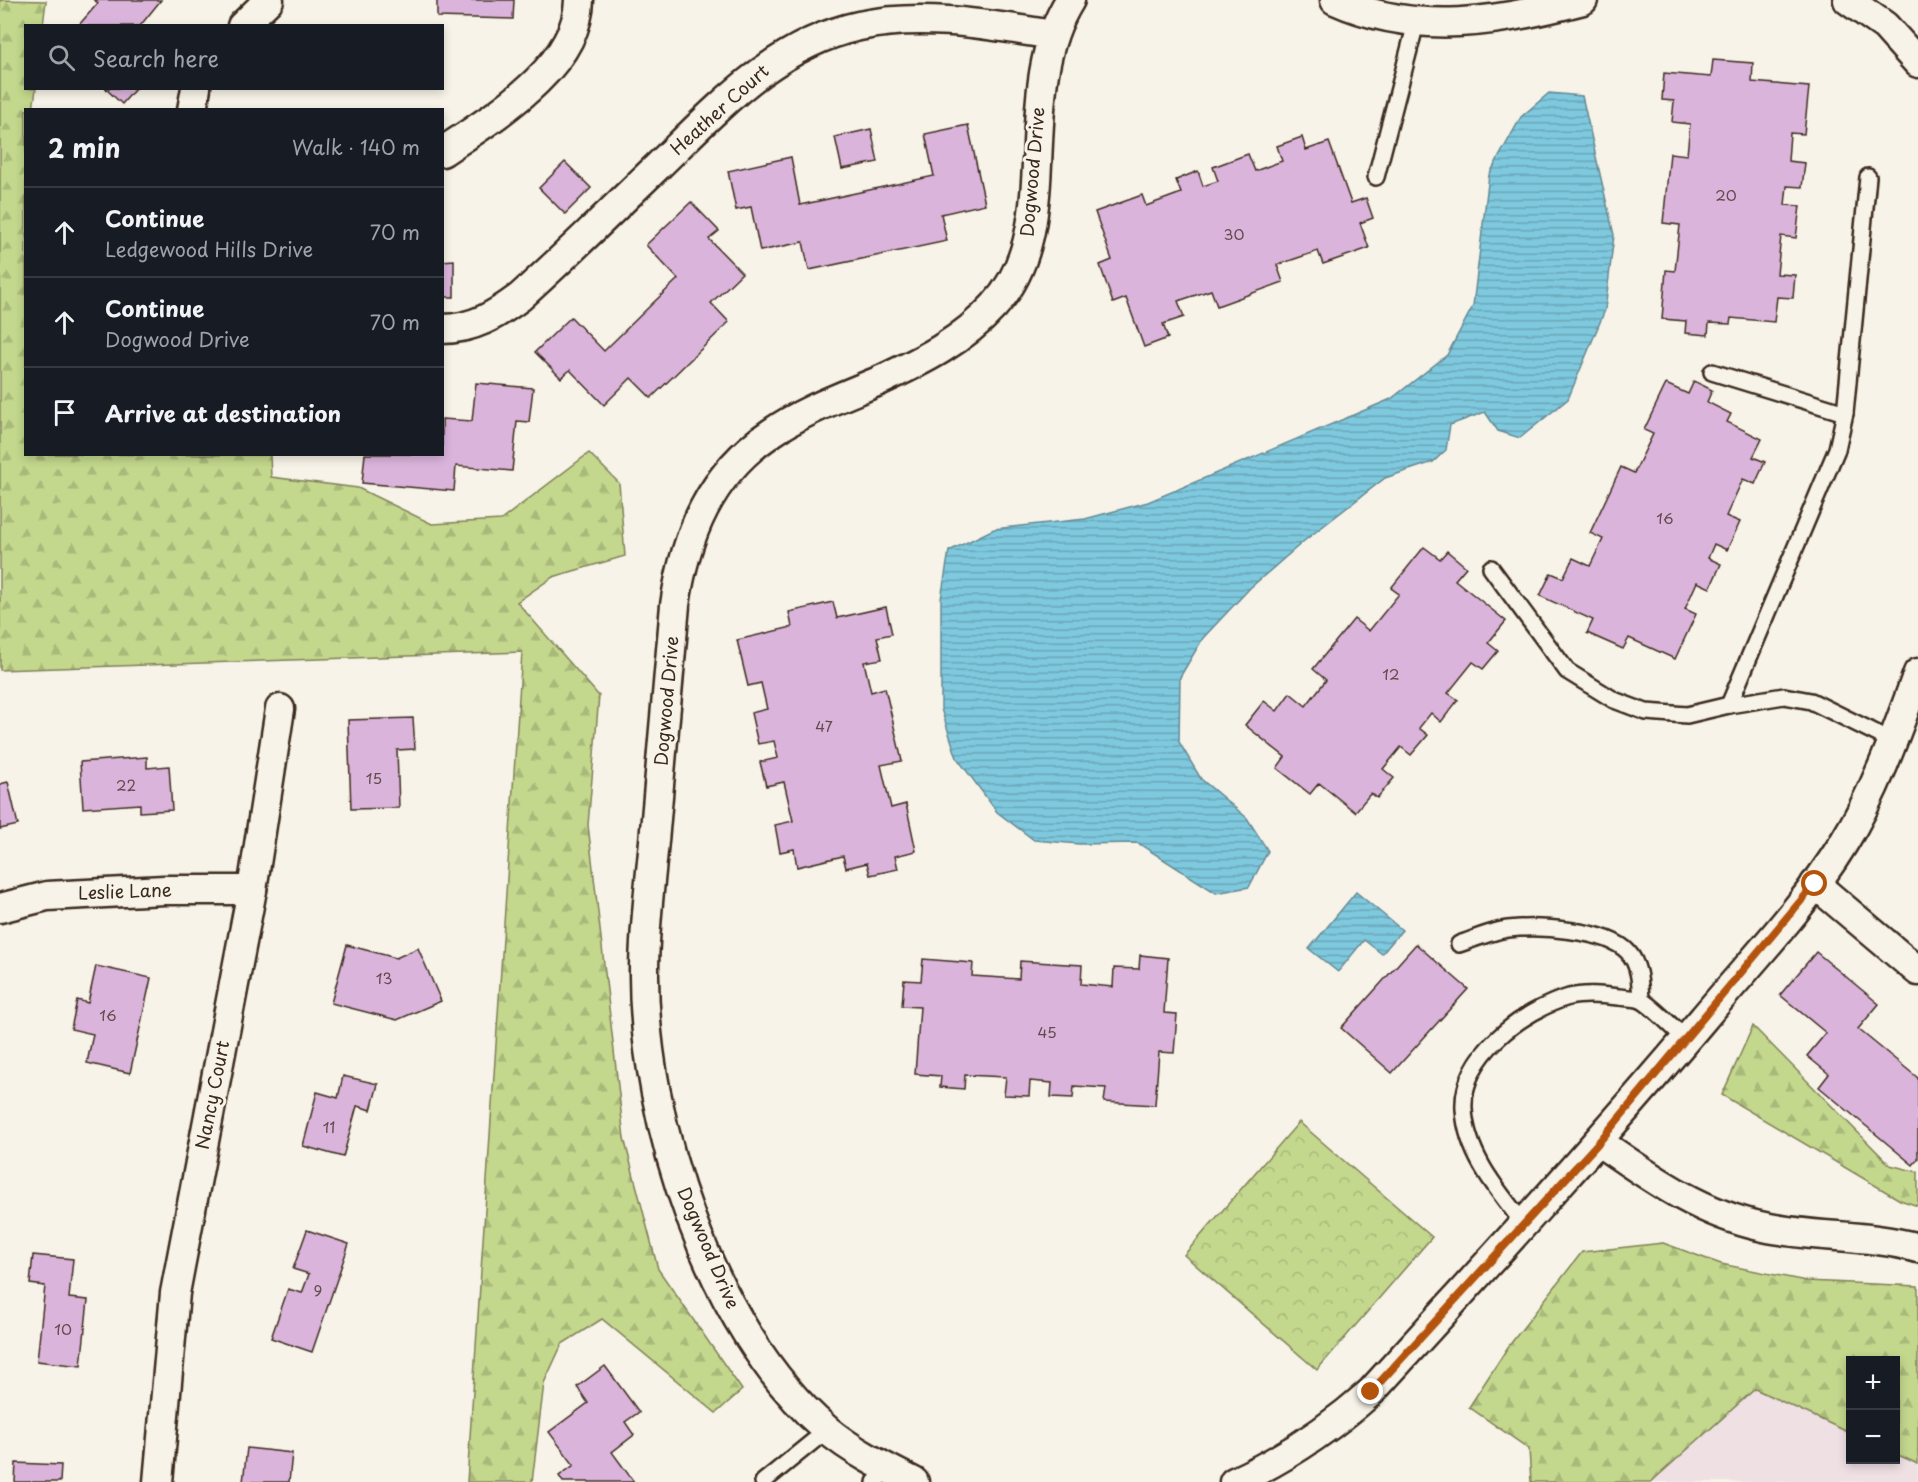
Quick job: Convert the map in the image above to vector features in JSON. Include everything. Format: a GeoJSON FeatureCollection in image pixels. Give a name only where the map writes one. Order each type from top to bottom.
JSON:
{"type":"FeatureCollection","features":[{"type":"Feature","properties":{"kind":"street"},"geometry":{"type":"LineString","coordinates":[[244,24],[268,0]]}},
{"type":"Feature","properties":{"kind":"street"},"geometry":{"type":"LineString","coordinates":[[444,151],[483,126],[543,75],[564,45],[579,14],[579,0]]}},
{"type":"Feature","properties":{"kind":"street","name":"Dogwood Drive"},"geometry":{"type":"LineString","coordinates":[[914,1482],[881,1475],[827,1430],[770,1369],[742,1327],[714,1271],[687,1207],[653,1078],[644,984],[646,933],[675,605],[681,564],[693,529],[707,502],[746,455],[770,433],[802,415],[944,349],[968,332],[996,304],[1016,275],[1029,241],[1034,211],[1041,77],[1053,35],[1070,0]]}},
{"type":"Feature","properties":{"kind":"street"},"geometry":{"type":"LineString","coordinates":[[1335,0],[1378,16],[1416,23],[1483,22],[1583,0]]}},
{"type":"Feature","properties":{"kind":"street"},"geometry":{"type":"LineString","coordinates":[[1849,0],[1885,26],[1918,63]]}},
{"type":"Feature","properties":{"kind":"street","name":"Heather Court"},"geometry":{"type":"LineString","coordinates":[[444,329],[479,323],[499,313],[520,297],[721,105],[766,67],[798,47],[850,28],[891,21],[936,20],[1053,35]]}},
{"type":"Feature","properties":{"kind":"street"},"geometry":{"type":"LineString","coordinates":[[192,108],[196,90]]}},
{"type":"Feature","properties":{"kind":"street"},"geometry":{"type":"LineString","coordinates":[[1234,1482],[1274,1464],[1332,1426],[1371,1392],[1599,1142],[1815,884],[1863,810],[1915,691]]}},
{"type":"Feature","properties":{"kind":"street","name":"Nancy Court"},"geometry":{"type":"LineString","coordinates":[[158,1482],[175,1293],[252,890],[280,709]]}},
{"type":"Feature","properties":{"kind":"street"},"geometry":{"type":"LineString","coordinates":[[1815,884],[1918,971]]}},
{"type":"Feature","properties":{"kind":"street","name":"Leslie Lane"},"geometry":{"type":"LineString","coordinates":[[0,908],[47,896],[164,890],[252,890]]}},
{"type":"Feature","properties":{"kind":"street"},"geometry":{"type":"LineString","coordinates":[[1599,1142],[1657,1182],[1695,1204],[1732,1219],[1765,1228],[1918,1248]]}},
{"type":"Feature","properties":{"kind":"lane"},"geometry":{"type":"LineString","coordinates":[[1376,177],[1416,23]]}},
{"type":"Feature","properties":{"kind":"lane"},"geometry":{"type":"LineString","coordinates":[[1729,705],[1837,449],[1845,413],[1868,177]]}},
{"type":"Feature","properties":{"kind":"lane"},"geometry":{"type":"LineString","coordinates":[[1712,372],[1845,413]]}},
{"type":"Feature","properties":{"kind":"lane"},"geometry":{"type":"LineString","coordinates":[[1491,568],[1567,671],[1614,700],[1646,712],[1687,715],[1784,696],[1811,701],[1892,741]]}},
{"type":"Feature","properties":{"kind":"lane"},"geometry":{"type":"LineString","coordinates":[[1459,944],[1507,929],[1570,931],[1612,940],[1629,953],[1636,967],[1639,974],[1641,1000]]}},
{"type":"Feature","properties":{"kind":"lane"},"geometry":{"type":"LineString","coordinates":[[1524,1224],[1490,1179],[1472,1143],[1463,1108],[1470,1075],[1485,1052],[1516,1024],[1542,1008],[1571,997],[1599,995],[1641,1000],[1686,1040]]}},
{"type":"Feature","properties":{"kind":"lane"},"geometry":{"type":"LineString","coordinates":[[763,1482],[827,1430]]}},
{"type":"Feature","properties":{"kind":"shaded area"},"geometry":{"type":"Polygon","coordinates":[[[1755,1388],[1846,1431],[1846,1464],[1900,1464],[1900,1456],[1918,1464],[1918,1482],[1651,1482],[1755,1388]]]}},
{"type":"Feature","properties":{"kind":"green space"},"geometry":{"type":"Polygon","coordinates":[[[0,0],[46,1],[43,24],[24,24],[24,90],[36,90],[33,108],[24,108],[24,456],[270,456],[271,477],[358,488],[432,524],[501,520],[589,453],[619,483],[625,556],[553,577],[517,602],[599,696],[588,825],[624,1138],[658,1269],[742,1390],[716,1413],[602,1319],[562,1344],[544,1383],[532,1482],[467,1482],[522,652],[0,670],[0,0]]]}},
{"type":"Feature","properties":{"kind":"green space"},"geometry":{"type":"Polygon","coordinates":[[[1753,1026],[1890,1165],[1918,1172],[1918,1206],[1900,1200],[1722,1095],[1753,1026]]]}},
{"type":"Feature","properties":{"kind":"green space"},"geometry":{"type":"Polygon","coordinates":[[[1299,1122],[1432,1237],[1317,1370],[1184,1255],[1299,1122]]]}},
{"type":"Feature","properties":{"kind":"green space"},"geometry":{"type":"Polygon","coordinates":[[[1663,1243],[1721,1264],[1806,1281],[1918,1286],[1918,1464],[1900,1456],[1900,1356],[1846,1356],[1846,1431],[1755,1389],[1651,1482],[1531,1482],[1529,1449],[1469,1407],[1508,1347],[1582,1252],[1663,1243]]]}},
{"type":"Feature","properties":{"kind":"water"},"geometry":{"type":"Polygon","coordinates":[[[1549,93],[1582,96],[1614,235],[1605,310],[1568,399],[1520,438],[1498,431],[1485,412],[1450,425],[1446,450],[1433,462],[1385,478],[1304,541],[1250,588],[1203,638],[1180,677],[1179,742],[1201,779],[1247,818],[1268,851],[1249,887],[1216,893],[1138,843],[1079,844],[1034,840],[997,812],[957,758],[941,709],[941,599],[949,551],[994,529],[1085,519],[1148,502],[1391,399],[1447,355],[1473,306],[1489,175],[1521,117],[1549,93]]]}},
{"type":"Feature","properties":{"kind":"water"},"geometry":{"type":"Polygon","coordinates":[[[1356,892],[1402,930],[1382,954],[1364,940],[1338,972],[1309,949],[1356,892]]]}},
{"type":"Feature","properties":{"kind":"building"},"geometry":{"type":"Polygon","coordinates":[[[94,0],[161,0],[142,24],[80,24],[98,3],[94,0]]]}},
{"type":"Feature","properties":{"kind":"building"},"geometry":{"type":"Polygon","coordinates":[[[437,0],[514,0],[513,19],[437,17],[437,0]]]}},
{"type":"Feature","properties":{"kind":"building"},"geometry":{"type":"Polygon","coordinates":[[[1713,60],[1753,63],[1752,82],[1809,87],[1804,134],[1790,133],[1788,161],[1805,163],[1802,187],[1787,186],[1785,205],[1800,206],[1796,238],[1781,236],[1777,274],[1795,275],[1793,298],[1777,297],[1774,322],[1731,318],[1730,324],[1709,323],[1708,335],[1685,333],[1686,321],[1662,319],[1666,270],[1675,271],[1680,225],[1663,223],[1670,153],[1687,155],[1690,124],[1672,122],[1674,101],[1662,100],[1664,73],[1711,77],[1713,60]]]}},
{"type":"Feature","properties":{"kind":"building"},"geometry":{"type":"Polygon","coordinates":[[[107,90],[134,90],[122,104],[107,90]]]}},
{"type":"Feature","properties":{"kind":"building"},"geometry":{"type":"Polygon","coordinates":[[[968,125],[985,204],[941,214],[947,241],[809,270],[803,242],[760,251],[751,207],[736,210],[728,171],[791,157],[800,205],[934,176],[925,134],[968,125]]]}},
{"type":"Feature","properties":{"kind":"building"},"geometry":{"type":"Polygon","coordinates":[[[871,129],[878,162],[842,169],[835,137],[871,129]]]}},
{"type":"Feature","properties":{"kind":"building"},"geometry":{"type":"Polygon","coordinates":[[[1302,137],[1306,150],[1329,142],[1351,203],[1366,198],[1373,218],[1360,223],[1369,248],[1323,264],[1318,251],[1277,265],[1283,282],[1217,306],[1211,290],[1178,301],[1184,317],[1163,324],[1168,338],[1144,347],[1126,298],[1113,303],[1100,265],[1112,260],[1095,212],[1142,195],[1146,206],[1181,193],[1176,180],[1198,171],[1203,186],[1218,181],[1213,167],[1248,154],[1255,171],[1282,161],[1277,146],[1302,137]]]}},
{"type":"Feature","properties":{"kind":"building"},"geometry":{"type":"Polygon","coordinates":[[[565,162],[591,188],[565,214],[539,188],[565,162]]]}},
{"type":"Feature","properties":{"kind":"building"},"geometry":{"type":"Polygon","coordinates":[[[691,202],[719,231],[709,239],[742,273],[711,303],[729,322],[651,398],[631,378],[604,405],[570,370],[561,378],[535,352],[571,317],[604,351],[678,279],[646,245],[691,202]]]}},
{"type":"Feature","properties":{"kind":"building"},"geometry":{"type":"Polygon","coordinates":[[[454,260],[454,297],[444,297],[444,261],[454,260]]]}},
{"type":"Feature","properties":{"kind":"building"},"geometry":{"type":"Polygon","coordinates":[[[1694,381],[1712,390],[1707,402],[1731,414],[1727,422],[1762,439],[1753,457],[1765,462],[1755,484],[1743,479],[1726,516],[1740,522],[1727,550],[1714,544],[1708,558],[1721,564],[1710,588],[1697,582],[1685,609],[1696,614],[1675,659],[1629,638],[1623,649],[1587,633],[1593,620],[1540,596],[1551,573],[1563,578],[1573,558],[1590,566],[1603,539],[1590,533],[1621,467],[1634,473],[1653,434],[1644,430],[1666,384],[1688,394],[1694,381]]]}},
{"type":"Feature","properties":{"kind":"building"},"geometry":{"type":"Polygon","coordinates":[[[476,383],[533,388],[529,422],[517,421],[512,471],[456,466],[454,491],[362,483],[365,456],[444,456],[444,419],[472,421],[476,383]]]}},
{"type":"Feature","properties":{"kind":"building"},"geometry":{"type":"Polygon","coordinates":[[[1424,547],[1440,559],[1447,551],[1466,567],[1455,580],[1506,621],[1488,643],[1498,651],[1483,669],[1473,662],[1448,693],[1458,700],[1441,722],[1431,713],[1419,728],[1428,735],[1411,755],[1401,747],[1383,769],[1394,778],[1377,798],[1371,793],[1355,812],[1319,783],[1310,794],[1277,768],[1285,757],[1245,725],[1264,701],[1277,711],[1290,693],[1306,706],[1326,680],[1313,669],[1354,619],[1369,631],[1399,594],[1391,588],[1424,547]]]}},
{"type":"Feature","properties":{"kind":"building"},"geometry":{"type":"Polygon","coordinates":[[[833,602],[837,618],[886,607],[892,634],[877,637],[882,659],[864,662],[871,692],[885,688],[902,761],[881,765],[891,808],[906,804],[916,851],[895,856],[898,869],[870,875],[867,863],[846,868],[843,856],[797,867],[794,849],[780,852],[775,825],[793,821],[784,782],[766,786],[760,762],[778,758],[774,741],[758,744],[751,713],[767,709],[761,683],[748,686],[737,640],[792,627],[789,612],[833,602]]]}},
{"type":"Feature","properties":{"kind":"building"},"geometry":{"type":"Polygon","coordinates":[[[413,718],[415,749],[397,750],[399,808],[351,809],[348,720],[413,718]]]}},
{"type":"Feature","properties":{"kind":"building"},"geometry":{"type":"Polygon","coordinates":[[[147,757],[147,768],[169,766],[172,810],[140,812],[140,804],[83,808],[80,762],[147,757]]]}},
{"type":"Feature","properties":{"kind":"building"},"geometry":{"type":"Polygon","coordinates":[[[8,782],[18,825],[0,829],[0,784],[8,782]]]}},
{"type":"Feature","properties":{"kind":"building"},"geometry":{"type":"Polygon","coordinates":[[[1416,944],[1468,989],[1392,1073],[1341,1028],[1416,944]]]}},
{"type":"Feature","properties":{"kind":"building"},"geometry":{"type":"Polygon","coordinates":[[[347,945],[396,958],[418,948],[441,1001],[397,1020],[331,1003],[347,945]]]}},
{"type":"Feature","properties":{"kind":"building"},"geometry":{"type":"Polygon","coordinates":[[[1816,952],[1879,1004],[1858,1029],[1918,1078],[1918,1159],[1913,1165],[1819,1087],[1829,1074],[1807,1056],[1826,1033],[1780,995],[1816,952]]]}},
{"type":"Feature","properties":{"kind":"building"},"geometry":{"type":"Polygon","coordinates":[[[1140,955],[1168,958],[1164,1013],[1177,1014],[1174,1053],[1159,1052],[1155,1105],[1104,1102],[1106,1088],[1074,1086],[1073,1098],[1051,1097],[1052,1083],[1030,1081],[1029,1096],[1004,1095],[1006,1077],[965,1075],[964,1089],[940,1087],[941,1076],[915,1074],[920,1007],[902,1006],[904,980],[921,981],[923,959],[973,963],[972,976],[1019,979],[1020,961],[1082,965],[1081,984],[1113,987],[1114,968],[1139,969],[1140,955]]]}},
{"type":"Feature","properties":{"kind":"building"},"geometry":{"type":"Polygon","coordinates":[[[96,966],[151,978],[130,1073],[87,1063],[93,1034],[71,1029],[77,1000],[88,1003],[96,966]]]}},
{"type":"Feature","properties":{"kind":"building"},"geometry":{"type":"Polygon","coordinates":[[[343,1076],[378,1084],[371,1110],[357,1106],[343,1157],[303,1146],[317,1092],[338,1098],[343,1076]]]}},
{"type":"Feature","properties":{"kind":"building"},"geometry":{"type":"Polygon","coordinates":[[[307,1230],[349,1244],[312,1352],[271,1338],[288,1289],[302,1293],[309,1274],[293,1269],[307,1230]]]}},
{"type":"Feature","properties":{"kind":"building"},"geometry":{"type":"Polygon","coordinates":[[[33,1255],[73,1259],[69,1298],[88,1300],[81,1366],[37,1361],[45,1286],[30,1284],[33,1255]]]}},
{"type":"Feature","properties":{"kind":"building"},"geometry":{"type":"Polygon","coordinates":[[[605,1366],[639,1412],[625,1422],[634,1435],[612,1452],[634,1482],[563,1482],[559,1476],[574,1465],[549,1432],[588,1403],[577,1387],[605,1366]]]}},
{"type":"Feature","properties":{"kind":"building"},"geometry":{"type":"Polygon","coordinates":[[[247,1448],[292,1453],[289,1482],[243,1482],[247,1448]]]}},
{"type":"Feature","properties":{"kind":"building"},"geometry":{"type":"Polygon","coordinates":[[[16,1463],[61,1465],[60,1482],[15,1482],[16,1463]]]}},
{"type":"Feature","properties":{"kind":"route"},"geometry":{"type":"LineString","coordinates":[[1371,1392],[1599,1142],[1815,884]]}}]}
